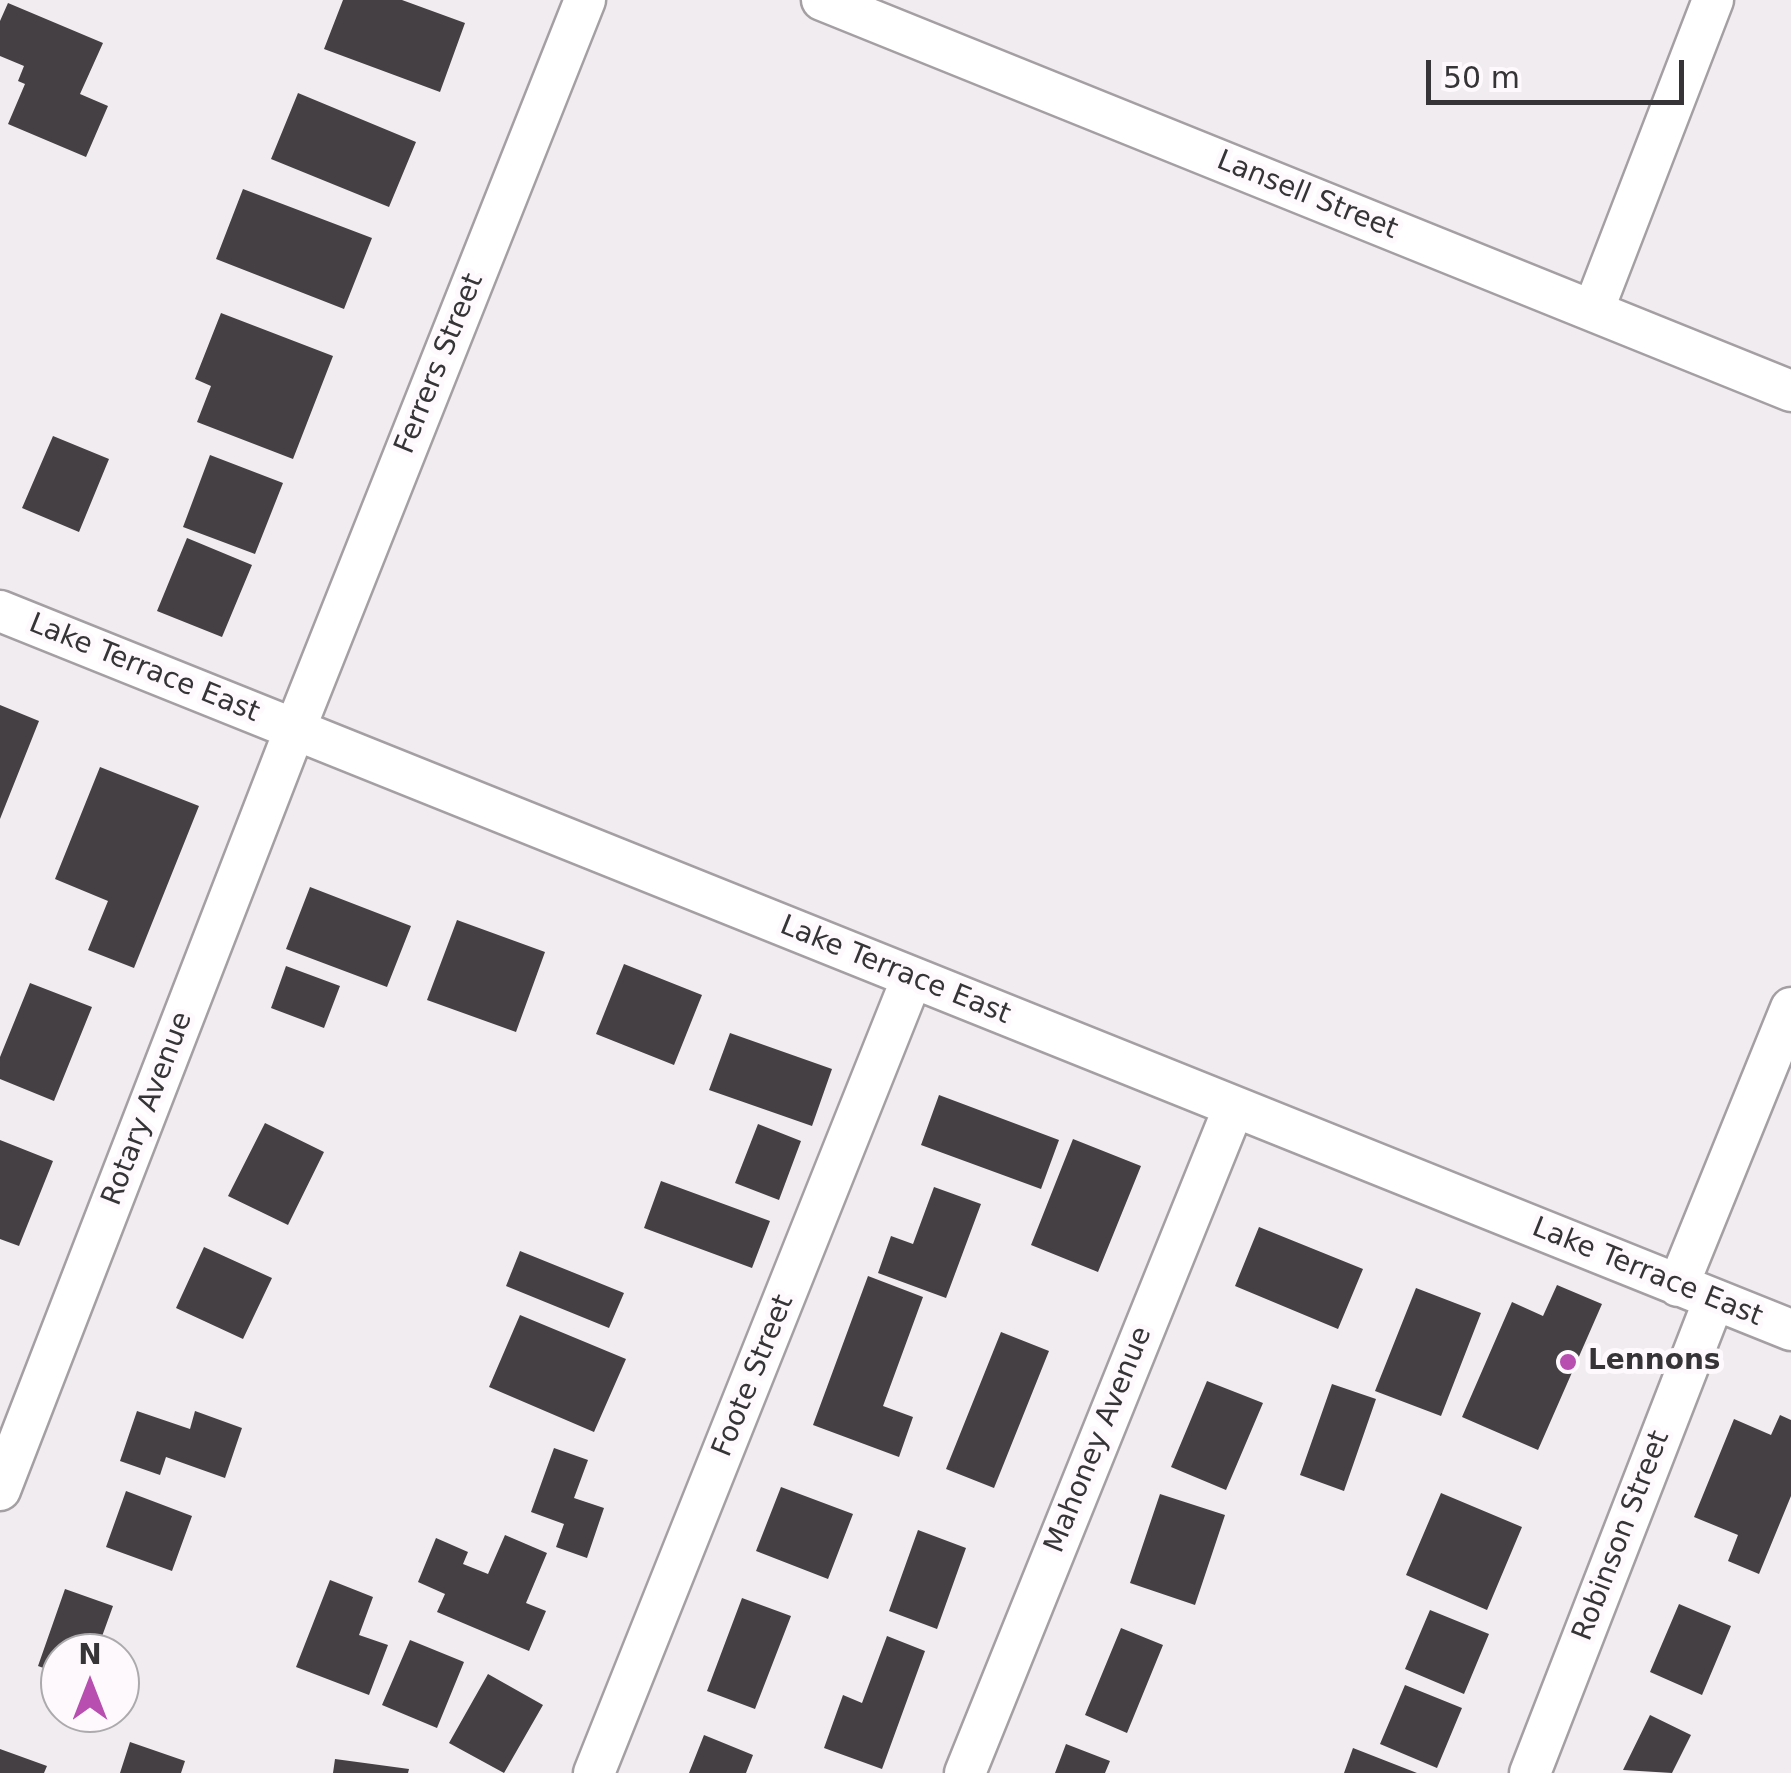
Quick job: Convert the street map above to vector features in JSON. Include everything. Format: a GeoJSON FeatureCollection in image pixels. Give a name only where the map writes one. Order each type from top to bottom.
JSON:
{"type":"FeatureCollection","features":[{"type":"Feature","properties":{"kind":"street","name":"Ferrers Street"},"geometry":{"type":"LineString","coordinates":[[295,729],[585,0]]}},
{"type":"Feature","properties":{"kind":"street","name":"Lansell Street"},"geometry":{"type":"LineString","coordinates":[[822,0],[1791,391]]}},
{"type":"Feature","properties":{"kind":"street"},"geometry":{"type":"LineString","coordinates":[[1593,312],[1713,0]]}},
{"type":"Feature","properties":{"kind":"street","name":"Lake Terrace East"},"geometry":{"type":"LineString","coordinates":[[0,612],[1791,1330]]}},
{"type":"Feature","properties":{"kind":"street","name":"Rotary Avenue"},"geometry":{"type":"LineString","coordinates":[[0,1490],[295,729]]}},
{"type":"Feature","properties":{"kind":"street","name":"Foote Street"},"geometry":{"type":"LineString","coordinates":[[594,1773],[912,978]]}},
{"type":"Feature","properties":{"kind":"street","name":"Robinson Street"},"geometry":{"type":"LineString","coordinates":[[1530,1773],[1791,1008]]}},
{"type":"Feature","properties":{"kind":"street","name":"Mahoney Avenue"},"geometry":{"type":"LineString","coordinates":[[966,1773],[1234,1107]]}},
{"type":"Feature","properties":{"kind":"building"},"geometry":{"type":"Polygon","coordinates":[[[343,0],[402,0],[465,23],[440,92],[324,49],[343,0]]]}},
{"type":"Feature","properties":{"kind":"building"},"geometry":{"type":"Polygon","coordinates":[[[8,3],[103,43],[80,94],[108,106],[86,157],[8,124],[25,84],[18,81],[24,66],[0,56],[0,21],[8,3]]]}},
{"type":"Feature","properties":{"kind":"building"},"geometry":{"type":"Polygon","coordinates":[[[298,93],[416,142],[389,207],[271,159],[298,93]]]}},
{"type":"Feature","properties":{"kind":"building"},"geometry":{"type":"Polygon","coordinates":[[[243,189],[372,238],[344,309],[216,259],[243,189]]]}},
{"type":"Feature","properties":{"kind":"building"},"geometry":{"type":"Polygon","coordinates":[[[221,313],[333,356],[293,459],[197,422],[211,386],[195,379],[221,313]]]}},
{"type":"Feature","properties":{"kind":"building"},"geometry":{"type":"Polygon","coordinates":[[[53,436],[109,459],[79,532],[22,508],[53,436]]]}},
{"type":"Feature","properties":{"kind":"building"},"geometry":{"type":"Polygon","coordinates":[[[210,455],[283,483],[255,554],[183,527],[210,455]]]}},
{"type":"Feature","properties":{"kind":"building"},"geometry":{"type":"Polygon","coordinates":[[[187,538],[252,565],[222,637],[157,611],[187,538]]]}},
{"type":"Feature","properties":{"kind":"building"},"geometry":{"type":"Polygon","coordinates":[[[0,705],[39,721],[0,819],[0,705]]]}},
{"type":"Feature","properties":{"kind":"building"},"geometry":{"type":"Polygon","coordinates":[[[100,767],[199,806],[134,968],[88,950],[108,901],[55,879],[100,767]]]}},
{"type":"Feature","properties":{"kind":"building"},"geometry":{"type":"Polygon","coordinates":[[[310,887],[411,926],[387,987],[286,949],[310,887]]]}},
{"type":"Feature","properties":{"kind":"building"},"geometry":{"type":"Polygon","coordinates":[[[457,920],[545,952],[516,1032],[427,1000],[457,920]]]}},
{"type":"Feature","properties":{"kind":"building"},"geometry":{"type":"Polygon","coordinates":[[[624,964],[702,995],[674,1065],[596,1034],[624,964]]]}},
{"type":"Feature","properties":{"kind":"building"},"geometry":{"type":"Polygon","coordinates":[[[286,966],[340,986],[324,1028],[271,1008],[286,966]]]}},
{"type":"Feature","properties":{"kind":"building"},"geometry":{"type":"Polygon","coordinates":[[[30,983],[92,1007],[54,1101],[0,1079],[0,1057],[30,983]]]}},
{"type":"Feature","properties":{"kind":"building"},"geometry":{"type":"Polygon","coordinates":[[[730,1033],[832,1069],[812,1126],[709,1090],[730,1033]]]}},
{"type":"Feature","properties":{"kind":"building"},"geometry":{"type":"Polygon","coordinates":[[[939,1095],[1059,1140],[1041,1189],[921,1145],[939,1095]]]}},
{"type":"Feature","properties":{"kind":"building"},"geometry":{"type":"Polygon","coordinates":[[[265,1123],[324,1152],[288,1225],[228,1196],[265,1123]]]}},
{"type":"Feature","properties":{"kind":"building"},"geometry":{"type":"Polygon","coordinates":[[[758,1124],[801,1141],[779,1200],[735,1183],[758,1124]]]}},
{"type":"Feature","properties":{"kind":"building"},"geometry":{"type":"Polygon","coordinates":[[[1073,1139],[1141,1166],[1098,1272],[1031,1245],[1073,1139]]]}},
{"type":"Feature","properties":{"kind":"building"},"geometry":{"type":"Polygon","coordinates":[[[0,1140],[53,1161],[19,1246],[0,1239],[0,1140]]]}},
{"type":"Feature","properties":{"kind":"building"},"geometry":{"type":"Polygon","coordinates":[[[661,1181],[770,1221],[752,1268],[644,1228],[661,1181]]]}},
{"type":"Feature","properties":{"kind":"building"},"geometry":{"type":"Polygon","coordinates":[[[934,1187],[981,1204],[946,1298],[878,1273],[891,1236],[913,1244],[934,1187]]]}},
{"type":"Feature","properties":{"kind":"building"},"geometry":{"type":"Polygon","coordinates":[[[1259,1227],[1363,1269],[1338,1329],[1235,1286],[1259,1227]]]}},
{"type":"Feature","properties":{"kind":"building"},"geometry":{"type":"Polygon","coordinates":[[[204,1247],[272,1278],[243,1339],[176,1308],[204,1247]]]}},
{"type":"Feature","properties":{"kind":"building"},"geometry":{"type":"Polygon","coordinates":[[[520,1251],[624,1293],[609,1328],[506,1286],[520,1251]]]}},
{"type":"Feature","properties":{"kind":"building"},"geometry":{"type":"Polygon","coordinates":[[[868,1276],[923,1297],[883,1406],[913,1417],[899,1457],[813,1425],[868,1276]]]}},
{"type":"Feature","properties":{"kind":"building"},"geometry":{"type":"Polygon","coordinates":[[[1557,1285],[1602,1304],[1538,1450],[1462,1417],[1512,1302],[1543,1316],[1557,1285]]]}},
{"type":"Feature","properties":{"kind":"building"},"geometry":{"type":"Polygon","coordinates":[[[1416,1288],[1481,1313],[1441,1416],[1375,1391],[1416,1288]]]}},
{"type":"Feature","properties":{"kind":"building"},"geometry":{"type":"Polygon","coordinates":[[[520,1315],[626,1359],[594,1432],[489,1387],[520,1315]]]}},
{"type":"Feature","properties":{"kind":"building"},"geometry":{"type":"Polygon","coordinates":[[[1001,1332],[1049,1351],[994,1488],[946,1469],[1001,1332]]]}},
{"type":"Feature","properties":{"kind":"building"},"geometry":{"type":"Polygon","coordinates":[[[1207,1381],[1263,1403],[1226,1490],[1171,1467],[1207,1381]]]}},
{"type":"Feature","properties":{"kind":"building"},"geometry":{"type":"Polygon","coordinates":[[[1332,1384],[1376,1399],[1344,1491],[1300,1475],[1332,1384]]]}},
{"type":"Feature","properties":{"kind":"building"},"geometry":{"type":"Polygon","coordinates":[[[137,1411],[190,1429],[195,1411],[242,1428],[225,1478],[166,1457],[160,1475],[120,1461],[137,1411]]]}},
{"type":"Feature","properties":{"kind":"building"},"geometry":{"type":"Polygon","coordinates":[[[1780,1415],[1791,1420],[1791,1496],[1759,1574],[1728,1561],[1738,1535],[1694,1517],[1734,1419],[1771,1435],[1780,1415]]]}},
{"type":"Feature","properties":{"kind":"building"},"geometry":{"type":"Polygon","coordinates":[[[554,1448],[588,1460],[574,1498],[604,1508],[587,1558],[556,1547],[564,1524],[531,1512],[554,1448]]]}},
{"type":"Feature","properties":{"kind":"building"},"geometry":{"type":"Polygon","coordinates":[[[781,1487],[853,1514],[828,1579],[756,1551],[781,1487]]]}},
{"type":"Feature","properties":{"kind":"building"},"geometry":{"type":"Polygon","coordinates":[[[126,1491],[192,1516],[172,1571],[106,1547],[126,1491]]]}},
{"type":"Feature","properties":{"kind":"building"},"geometry":{"type":"Polygon","coordinates":[[[1441,1493],[1522,1527],[1487,1610],[1406,1575],[1441,1493]]]}},
{"type":"Feature","properties":{"kind":"building"},"geometry":{"type":"Polygon","coordinates":[[[1160,1494],[1225,1515],[1195,1605],[1130,1583],[1160,1494]]]}},
{"type":"Feature","properties":{"kind":"building"},"geometry":{"type":"Polygon","coordinates":[[[918,1530],[966,1548],[937,1629],[889,1611],[918,1530]]]}},
{"type":"Feature","properties":{"kind":"building"},"geometry":{"type":"Polygon","coordinates":[[[505,1535],[547,1553],[526,1603],[546,1611],[529,1651],[437,1612],[445,1594],[418,1582],[436,1538],[468,1552],[463,1564],[488,1574],[505,1535]]]}},
{"type":"Feature","properties":{"kind":"building"},"geometry":{"type":"Polygon","coordinates":[[[330,1580],[373,1597],[359,1635],[388,1645],[369,1695],[296,1667],[330,1580]]]}},
{"type":"Feature","properties":{"kind":"building"},"geometry":{"type":"Polygon","coordinates":[[[65,1589],[113,1606],[103,1633],[50,1633],[65,1589]]]}},
{"type":"Feature","properties":{"kind":"building"},"geometry":{"type":"Polygon","coordinates":[[[742,1598],[791,1616],[755,1709],[707,1691],[742,1598]]]}},
{"type":"Feature","properties":{"kind":"building"},"geometry":{"type":"Polygon","coordinates":[[[1679,1604],[1731,1626],[1702,1695],[1650,1672],[1679,1604]]]}},
{"type":"Feature","properties":{"kind":"building"},"geometry":{"type":"Polygon","coordinates":[[[1430,1610],[1489,1634],[1464,1694],[1405,1669],[1430,1610]]]}},
{"type":"Feature","properties":{"kind":"building"},"geometry":{"type":"Polygon","coordinates":[[[1121,1628],[1163,1645],[1127,1733],[1085,1715],[1121,1628]]]}},
{"type":"Feature","properties":{"kind":"building"},"geometry":{"type":"Polygon","coordinates":[[[887,1636],[925,1651],[882,1769],[824,1748],[843,1695],[862,1703],[887,1636]]]}},
{"type":"Feature","properties":{"kind":"building"},"geometry":{"type":"Polygon","coordinates":[[[410,1640],[464,1662],[437,1728],[382,1705],[410,1640]]]}},
{"type":"Feature","properties":{"kind":"building"},"geometry":{"type":"Polygon","coordinates":[[[488,1674],[543,1705],[504,1773],[449,1743],[488,1674]]]}},
{"type":"Feature","properties":{"kind":"building"},"geometry":{"type":"Polygon","coordinates":[[[1405,1685],[1462,1708],[1437,1768],[1380,1744],[1405,1685]]]}},
{"type":"Feature","properties":{"kind":"building"},"geometry":{"type":"Polygon","coordinates":[[[1650,1715],[1691,1735],[1672,1773],[1623,1770],[1650,1715]]]}},
{"type":"Feature","properties":{"kind":"building"},"geometry":{"type":"Polygon","coordinates":[[[704,1735],[753,1755],[746,1773],[689,1773],[704,1735]]]}},
{"type":"Feature","properties":{"kind":"building"},"geometry":{"type":"Polygon","coordinates":[[[130,1742],[185,1761],[181,1773],[120,1773],[130,1742]]]}},
{"type":"Feature","properties":{"kind":"building"},"geometry":{"type":"Polygon","coordinates":[[[1066,1744],[1110,1761],[1105,1773],[1055,1773],[1066,1744]]]}},
{"type":"Feature","properties":{"kind":"building"},"geometry":{"type":"Polygon","coordinates":[[[1353,1748],[1417,1773],[1344,1773],[1353,1748]]]}},
{"type":"Feature","properties":{"kind":"building"},"geometry":{"type":"Polygon","coordinates":[[[0,1749],[47,1766],[44,1773],[0,1773],[0,1749]]]}},
{"type":"Feature","properties":{"kind":"building"},"geometry":{"type":"Polygon","coordinates":[[[335,1759],[409,1769],[408,1773],[333,1773],[335,1759]]]}},
{"type":"Feature","properties":{"kind":"place","name":"Lennons"},"geometry":{"type":"Point","coordinates":[1568,1362]}}]}
